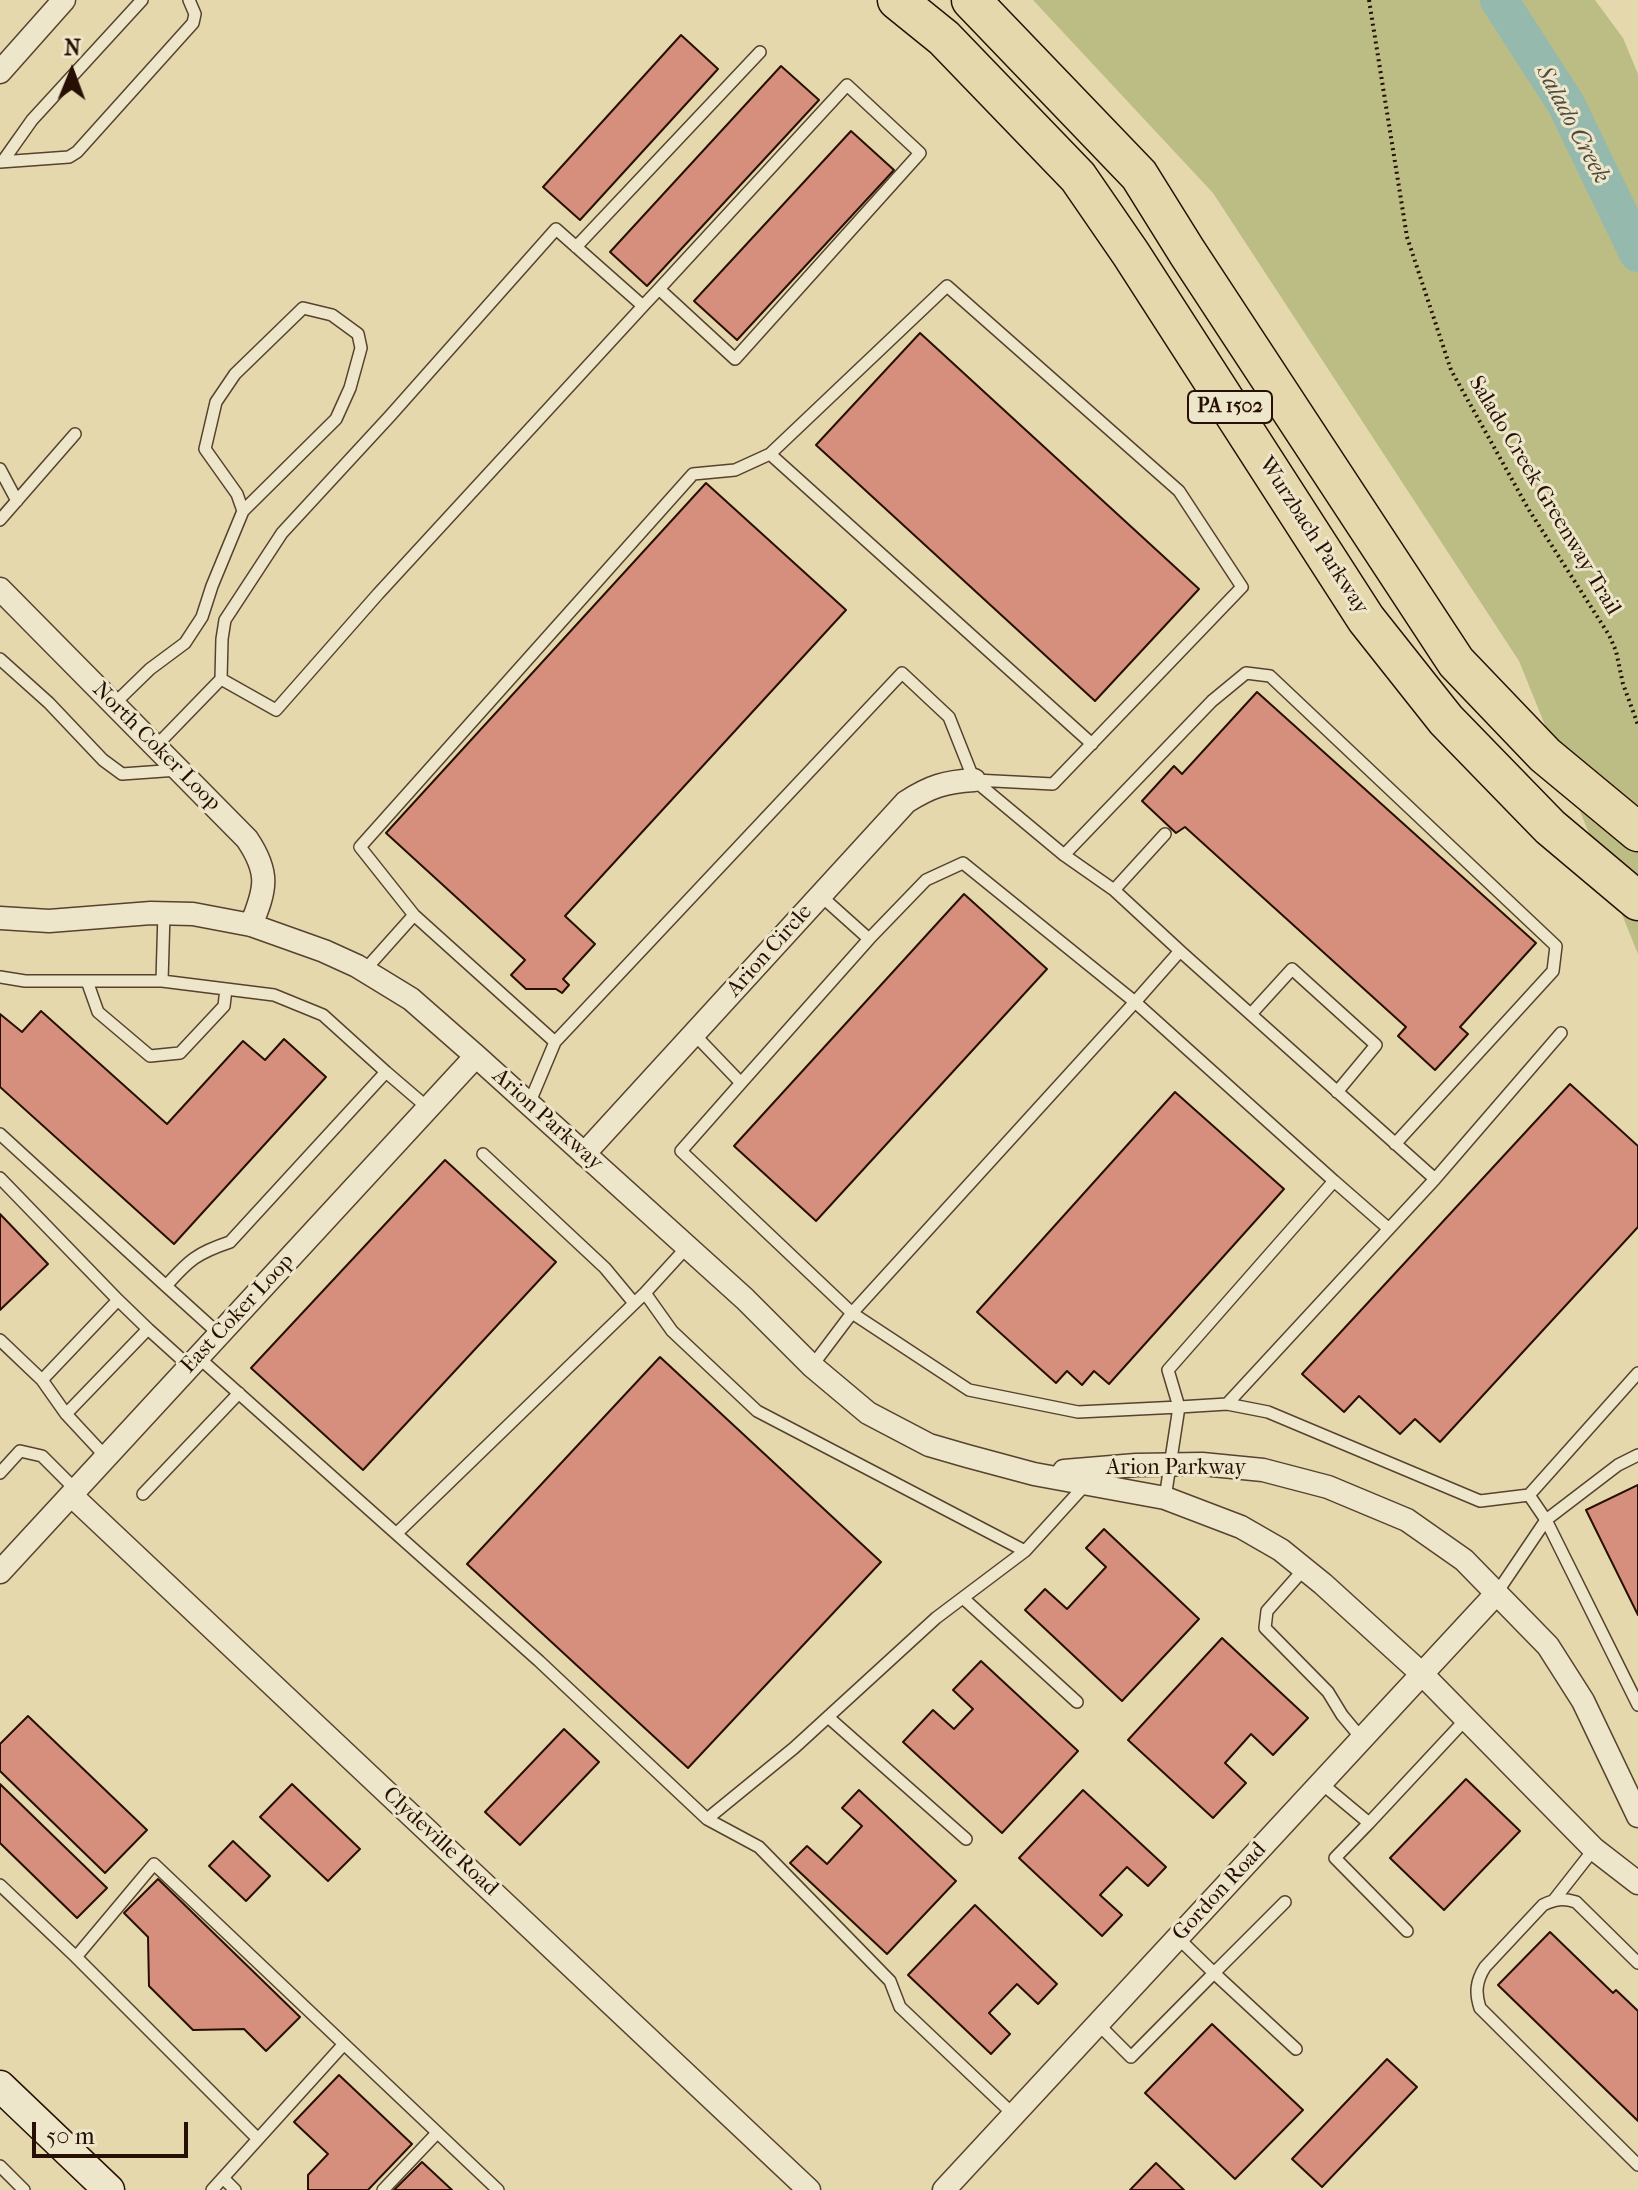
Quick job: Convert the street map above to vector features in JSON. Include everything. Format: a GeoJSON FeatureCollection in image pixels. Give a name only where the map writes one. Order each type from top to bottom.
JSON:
{"type":"FeatureCollection","features":[{"type":"Feature","properties":{"kind":"highway","name":"Wurzbach Parkway"},"geometry":{"type":"LineString","coordinates":[[897,0],[944,38],[1078,177],[1366,619],[1446,720],[1550,827],[1633,899]]}},
{"type":"Feature","properties":{"kind":"highway","name":"PA 1502"},"geometry":{"type":"LineString","coordinates":[[971,0],[1139,175],[1456,662],[1545,755],[1638,832]]}},
{"type":"Feature","properties":{"kind":"main road"},"geometry":{"type":"LineString","coordinates":[[0,2086],[109,2190]]}},
{"type":"Feature","properties":{"kind":"street"},"geometry":{"type":"LineString","coordinates":[[0,72],[64,0]]}},
{"type":"Feature","properties":{"kind":"street","name":"North Coker Loop"},"geometry":{"type":"LineString","coordinates":[[0,589],[247,839],[257,854],[264,892],[251,925]]}},
{"type":"Feature","properties":{"kind":"street","name":"Arion Circle"},"geometry":{"type":"LineString","coordinates":[[584,1154],[906,802],[927,788],[974,780]]}},
{"type":"Feature","properties":{"kind":"street","name":"Arion Parkway"},"geometry":{"type":"LineString","coordinates":[[0,918],[49,921],[164,913],[193,914],[251,925],[324,951],[364,971],[411,999],[476,1056],[745,1299],[812,1366],[868,1413],[929,1445],[1034,1474],[1165,1498],[1241,1527],[1281,1550],[1422,1674],[1594,1849],[1638,1883]]}},
{"type":"Feature","properties":{"kind":"street","name":"East Coker Loop"},"geometry":{"type":"LineString","coordinates":[[0,1572],[476,1056]]}},
{"type":"Feature","properties":{"kind":"street","name":"Arion Parkway"},"geometry":{"type":"LineString","coordinates":[[1034,1474],[1202,1464],[1263,1470],[1328,1487],[1407,1520],[1464,1560],[1548,1646],[1583,1701],[1638,1816]]}},
{"type":"Feature","properties":{"kind":"street","name":"Clydeville Road"},"geometry":{"type":"LineString","coordinates":[[73,1492],[809,2190]]}},
{"type":"Feature","properties":{"kind":"street","name":"Gordon Road"},"geometry":{"type":"LineString","coordinates":[[944,2190],[1496,1594]]}},
{"type":"Feature","properties":{"kind":"lane"},"geometry":{"type":"LineString","coordinates":[[2,162],[32,120],[142,0]]}},
{"type":"Feature","properties":{"kind":"lane"},"geometry":{"type":"LineString","coordinates":[[2,162],[69,157],[77,152],[193,23],[195,14],[189,0]]}},
{"type":"Feature","properties":{"kind":"lane"},"geometry":{"type":"LineString","coordinates":[[576,247],[760,52]]}},
{"type":"Feature","properties":{"kind":"lane"},"geometry":{"type":"LineString","coordinates":[[221,679],[276,710],[378,594],[643,306],[847,85],[920,153],[735,359],[659,289]]}},
{"type":"Feature","properties":{"kind":"lane"},"geometry":{"type":"LineString","coordinates":[[156,746],[221,679],[225,620],[282,533],[556,229],[643,306]]}},
{"type":"Feature","properties":{"kind":"lane"},"geometry":{"type":"LineString","coordinates":[[555,1042],[414,915],[360,847],[693,474],[735,470],[770,454],[947,286],[1179,491],[1242,587],[1053,784],[974,780]]}},
{"type":"Feature","properties":{"kind":"lane"},"geometry":{"type":"LineString","coordinates":[[114,704],[150,669],[185,643],[202,617],[243,511],[336,419],[346,398],[361,348],[358,334],[332,315],[303,308],[235,374],[216,402],[205,449],[237,494],[243,511]]}},
{"type":"Feature","properties":{"kind":"lane"},"geometry":{"type":"LineString","coordinates":[[0,520],[75,434]]}},
{"type":"Feature","properties":{"kind":"lane"},"geometry":{"type":"LineString","coordinates":[[770,454],[1092,744]]}},
{"type":"Feature","properties":{"kind":"lane"},"geometry":{"type":"LineString","coordinates":[[0,469],[17,501]]}},
{"type":"Feature","properties":{"kind":"lane"},"geometry":{"type":"LineString","coordinates":[[0,659],[49,703],[103,760],[122,774],[179,770]]}},
{"type":"Feature","properties":{"kind":"lane"},"geometry":{"type":"LineString","coordinates":[[529,1104],[555,1042],[902,673],[949,717],[974,780],[1064,855],[1114,890],[1435,1179]]}},
{"type":"Feature","properties":{"kind":"lane"},"geometry":{"type":"LineString","coordinates":[[1064,855],[1212,701],[1246,673],[1270,676],[1556,946],[1553,971],[1395,1144]]}},
{"type":"Feature","properties":{"kind":"lane"},"geometry":{"type":"LineString","coordinates":[[1114,890],[1165,834]]}},
{"type":"Feature","properties":{"kind":"lane"},"geometry":{"type":"LineString","coordinates":[[1389,1229],[1135,1002],[963,863],[926,880],[869,939],[681,1151],[852,1313],[969,1390],[1078,1412],[1227,1404],[1268,1412],[1480,1501],[1529,1495],[1638,1373]]}},
{"type":"Feature","properties":{"kind":"lane"},"geometry":{"type":"LineString","coordinates":[[821,896],[869,939]]}},
{"type":"Feature","properties":{"kind":"lane"},"geometry":{"type":"LineString","coordinates":[[162,981],[164,913]]}},
{"type":"Feature","properties":{"kind":"lane"},"geometry":{"type":"LineString","coordinates":[[364,971],[414,915]]}},
{"type":"Feature","properties":{"kind":"lane"},"geometry":{"type":"LineString","coordinates":[[812,1366],[852,1313],[1180,951]]}},
{"type":"Feature","properties":{"kind":"lane"},"geometry":{"type":"LineString","coordinates":[[1251,1014],[1292,969],[1376,1045],[1337,1092]]}},
{"type":"Feature","properties":{"kind":"lane"},"geometry":{"type":"LineString","coordinates":[[0,977],[25,981],[162,981],[274,995],[323,1015],[428,1108]]}},
{"type":"Feature","properties":{"kind":"lane"},"geometry":{"type":"LineString","coordinates":[[87,981],[98,1012],[150,1056],[180,1053],[224,1006],[226,989]]}},
{"type":"Feature","properties":{"kind":"lane"},"geometry":{"type":"LineString","coordinates":[[1227,1404],[1435,1179],[1561,1033]]}},
{"type":"Feature","properties":{"kind":"lane"},"geometry":{"type":"LineString","coordinates":[[694,1034],[741,1083]]}},
{"type":"Feature","properties":{"kind":"lane"},"geometry":{"type":"LineString","coordinates":[[166,1286],[188,1260],[230,1242],[386,1072]]}},
{"type":"Feature","properties":{"kind":"lane"},"geometry":{"type":"LineString","coordinates":[[0,1134],[219,1334]]}},
{"type":"Feature","properties":{"kind":"lane"},"geometry":{"type":"LineString","coordinates":[[483,1154],[605,1268],[634,1303]]}},
{"type":"Feature","properties":{"kind":"lane"},"geometry":{"type":"LineString","coordinates":[[0,1178],[148,1329],[239,1393],[539,1661],[707,1819],[759,1847],[890,1981],[900,2007],[1014,2115]]}},
{"type":"Feature","properties":{"kind":"lane"},"geometry":{"type":"LineString","coordinates":[[1165,1498],[1179,1407],[1168,1370],[1334,1181]]}},
{"type":"Feature","properties":{"kind":"lane"},"geometry":{"type":"LineString","coordinates":[[397,1533],[645,1293],[687,1247]]}},
{"type":"Feature","properties":{"kind":"lane"},"geometry":{"type":"LineString","coordinates":[[645,1293],[672,1331],[757,1411],[1025,1551]]}},
{"type":"Feature","properties":{"kind":"lane"},"geometry":{"type":"LineString","coordinates":[[42,1380],[118,1300]]}},
{"type":"Feature","properties":{"kind":"lane"},"geometry":{"type":"LineString","coordinates":[[66,1414],[148,1329]]}},
{"type":"Feature","properties":{"kind":"lane"},"geometry":{"type":"LineString","coordinates":[[0,1340],[42,1380],[66,1414],[106,1457]]}},
{"type":"Feature","properties":{"kind":"lane"},"geometry":{"type":"LineString","coordinates":[[143,1494],[239,1393]]}},
{"type":"Feature","properties":{"kind":"lane"},"geometry":{"type":"LineString","coordinates":[[0,1473],[20,1451],[42,1456],[73,1492]]}},
{"type":"Feature","properties":{"kind":"lane"},"geometry":{"type":"LineString","coordinates":[[1496,1594],[1546,1520],[1618,1465],[1638,1455]]}},
{"type":"Feature","properties":{"kind":"lane"},"geometry":{"type":"LineString","coordinates":[[707,1819],[828,1717],[936,1618],[1025,1551],[1086,1483]]}},
{"type":"Feature","properties":{"kind":"lane"},"geometry":{"type":"LineString","coordinates":[[1529,1495],[1546,1520],[1638,1705]]}},
{"type":"Feature","properties":{"kind":"lane"},"geometry":{"type":"LineString","coordinates":[[1304,1569],[1267,1611],[1265,1628],[1328,1692],[1362,1739]]}},
{"type":"Feature","properties":{"kind":"lane"},"geometry":{"type":"LineString","coordinates":[[963,1598],[1077,1702]]}},
{"type":"Feature","properties":{"kind":"lane"},"geometry":{"type":"LineString","coordinates":[[828,1717],[966,1839]]}},
{"type":"Feature","properties":{"kind":"lane"},"geometry":{"type":"LineString","coordinates":[[1407,1931],[1335,1858],[1466,1719]]}},
{"type":"Feature","properties":{"kind":"lane"},"geometry":{"type":"LineString","coordinates":[[1321,1783],[1369,1823]]}},
{"type":"Feature","properties":{"kind":"lane"},"geometry":{"type":"LineString","coordinates":[[1554,1900],[1594,1849]]}},
{"type":"Feature","properties":{"kind":"lane"},"geometry":{"type":"LineString","coordinates":[[76,1957],[154,1864],[494,2189]]}},
{"type":"Feature","properties":{"kind":"lane"},"geometry":{"type":"LineString","coordinates":[[0,1885],[258,2139]]}},
{"type":"Feature","properties":{"kind":"lane"},"geometry":{"type":"LineString","coordinates":[[1638,1963],[1576,1902],[1554,1900],[1543,1905],[1485,1967],[1479,1977],[1476,1998],[1480,2008],[1638,2165]]}},
{"type":"Feature","properties":{"kind":"lane"},"geometry":{"type":"LineString","coordinates":[[1098,2024],[1131,2057],[1285,1902]]}},
{"type":"Feature","properties":{"kind":"lane"},"geometry":{"type":"LineString","coordinates":[[1178,1938],[1296,2049]]}},
{"type":"Feature","properties":{"kind":"lane"},"geometry":{"type":"LineString","coordinates":[[212,2190],[344,2044]]}},
{"type":"Feature","properties":{"kind":"lane"},"geometry":{"type":"LineString","coordinates":[[383,2190],[437,2133]]}},
{"type":"Feature","properties":{"kind":"lane"},"geometry":{"type":"LineString","coordinates":[[0,2166],[24,2190]]}},
{"type":"Feature","properties":{"kind":"lane"},"geometry":{"type":"LineString","coordinates":[[223,2178],[235,2190]]}},
{"type":"Feature","properties":{"kind":"path","name":"Salado Creek Greenway Trail"},"geometry":{"type":"LineString","coordinates":[[1369,0],[1407,237],[1451,370],[1529,510],[1609,635],[1638,725]]}},
{"type":"Feature","properties":{"kind":"green space"},"geometry":{"type":"Polygon","coordinates":[[[1033,0],[1595,0],[1623,38],[1638,74],[1638,954],[1519,661],[1213,193],[1033,0]]]}},
{"type":"Feature","properties":{"kind":"building"},"geometry":{"type":"Polygon","coordinates":[[[681,35],[718,69],[580,220],[543,187],[681,35]]]}},
{"type":"Feature","properties":{"kind":"building"},"geometry":{"type":"Polygon","coordinates":[[[781,66],[819,100],[647,286],[610,252],[781,66]]]}},
{"type":"Feature","properties":{"kind":"building"},"geometry":{"type":"Polygon","coordinates":[[[851,131],[894,170],[737,340],[694,301],[851,131]]]}},
{"type":"Feature","properties":{"kind":"building"},"geometry":{"type":"Polygon","coordinates":[[[920,333],[1199,589],[1095,701],[816,445],[920,333]]]}},
{"type":"Feature","properties":{"kind":"building"},"geometry":{"type":"Polygon","coordinates":[[[706,483],[846,610],[565,916],[595,944],[563,979],[569,985],[562,993],[556,989],[526,989],[511,975],[525,960],[386,833],[706,483]]]}},
{"type":"Feature","properties":{"kind":"building"},"geometry":{"type":"Polygon","coordinates":[[[1257,692],[1536,943],[1460,1027],[1468,1034],[1435,1070],[1398,1036],[1406,1027],[1185,827],[1176,833],[1142,801],[1174,766],[1182,774],[1257,692]]]}},
{"type":"Feature","properties":{"kind":"building"},"geometry":{"type":"Polygon","coordinates":[[[964,894],[1047,969],[816,1221],[734,1146],[964,894]]]}},
{"type":"Feature","properties":{"kind":"building"},"geometry":{"type":"Polygon","coordinates":[[[41,1011],[167,1124],[243,1041],[265,1060],[284,1039],[326,1077],[174,1244],[0,1087],[0,1014],[22,1032],[41,1011]]]}},
{"type":"Feature","properties":{"kind":"building"},"geometry":{"type":"Polygon","coordinates":[[[1570,1084],[1638,1146],[1638,1227],[1440,1442],[1415,1419],[1400,1434],[1359,1396],[1344,1412],[1302,1374],[1570,1084]]]}},
{"type":"Feature","properties":{"kind":"building"},"geometry":{"type":"Polygon","coordinates":[[[1175,1092],[1284,1189],[1109,1384],[1094,1371],[1082,1385],[1067,1371],[1056,1383],[977,1312],[1175,1092]]]}},
{"type":"Feature","properties":{"kind":"building"},"geometry":{"type":"Polygon","coordinates":[[[445,1160],[556,1262],[363,1470],[251,1368],[445,1160]]]}},
{"type":"Feature","properties":{"kind":"building"},"geometry":{"type":"Polygon","coordinates":[[[0,1214],[48,1264],[0,1310],[0,1214]]]}},
{"type":"Feature","properties":{"kind":"building"},"geometry":{"type":"Polygon","coordinates":[[[660,1357],[881,1562],[688,1768],[467,1564],[660,1357]]]}},
{"type":"Feature","properties":{"kind":"building"},"geometry":{"type":"Polygon","coordinates":[[[1638,1485],[1638,1615],[1586,1510],[1638,1485]]]}},
{"type":"Feature","properties":{"kind":"building"},"geometry":{"type":"Polygon","coordinates":[[[1104,1529],[1199,1619],[1122,1701],[1025,1610],[1045,1589],[1067,1609],[1106,1567],[1086,1548],[1104,1529]]]}},
{"type":"Feature","properties":{"kind":"building"},"geometry":{"type":"Polygon","coordinates":[[[1222,1638],[1308,1718],[1273,1755],[1251,1734],[1225,1763],[1246,1783],[1213,1818],[1128,1740],[1222,1638]]]}},
{"type":"Feature","properties":{"kind":"building"},"geometry":{"type":"Polygon","coordinates":[[[981,1661],[1078,1751],[1002,1833],[903,1742],[933,1710],[954,1729],[973,1709],[953,1690],[981,1661]]]}},
{"type":"Feature","properties":{"kind":"building"},"geometry":{"type":"Polygon","coordinates":[[[28,1716],[147,1830],[105,1873],[0,1771],[0,1744],[28,1716]]]}},
{"type":"Feature","properties":{"kind":"building"},"geometry":{"type":"Polygon","coordinates":[[[564,1729],[599,1762],[520,1845],[485,1812],[564,1729]]]}},
{"type":"Feature","properties":{"kind":"building"},"geometry":{"type":"Polygon","coordinates":[[[1466,1779],[1520,1831],[1444,1910],[1390,1858],[1466,1779]]]}},
{"type":"Feature","properties":{"kind":"building"},"geometry":{"type":"Polygon","coordinates":[[[0,1784],[107,1888],[77,1918],[0,1843],[0,1784]]]}},
{"type":"Feature","properties":{"kind":"building"},"geometry":{"type":"Polygon","coordinates":[[[292,1784],[360,1849],[328,1881],[260,1817],[292,1784]]]}},
{"type":"Feature","properties":{"kind":"building"},"geometry":{"type":"Polygon","coordinates":[[[859,1790],[956,1881],[887,1954],[790,1863],[807,1846],[827,1864],[862,1826],[842,1808],[859,1790]]]}},
{"type":"Feature","properties":{"kind":"building"},"geometry":{"type":"Polygon","coordinates":[[[1083,1790],[1166,1867],[1148,1886],[1127,1867],[1100,1895],[1122,1915],[1102,1936],[1019,1858],[1083,1790]]]}},
{"type":"Feature","properties":{"kind":"building"},"geometry":{"type":"Polygon","coordinates":[[[233,1841],[270,1876],[246,1901],[209,1866],[233,1841]]]}},
{"type":"Feature","properties":{"kind":"building"},"geometry":{"type":"Polygon","coordinates":[[[158,1879],[300,2017],[266,2051],[244,2029],[193,2030],[149,1986],[148,1937],[124,1913],[158,1879]]]}},
{"type":"Feature","properties":{"kind":"building"},"geometry":{"type":"Polygon","coordinates":[[[975,1905],[1057,1984],[1038,2004],[1017,1984],[989,2013],[1010,2034],[991,2054],[908,1975],[975,1905]]]}},
{"type":"Feature","properties":{"kind":"building"},"geometry":{"type":"Polygon","coordinates":[[[1550,1932],[1613,1993],[1616,1990],[1638,2011],[1638,2121],[1498,1985],[1550,1932]]]}},
{"type":"Feature","properties":{"kind":"building"},"geometry":{"type":"Polygon","coordinates":[[[1212,2024],[1303,2110],[1235,2179],[1145,2093],[1212,2024]]]}},
{"type":"Feature","properties":{"kind":"building"},"geometry":{"type":"Polygon","coordinates":[[[1387,2059],[1417,2087],[1322,2187],[1292,2159],[1387,2059]]]}},
{"type":"Feature","properties":{"kind":"building"},"geometry":{"type":"Polygon","coordinates":[[[339,2075],[412,2144],[368,2190],[308,2190],[308,2175],[328,2154],[294,2122],[339,2075]]]}},
{"type":"Feature","properties":{"kind":"building"},"geometry":{"type":"Polygon","coordinates":[[[422,2162],[452,2190],[394,2190],[422,2162]]]}},
{"type":"Feature","properties":{"kind":"building"},"geometry":{"type":"Polygon","coordinates":[[[1156,2163],[1184,2190],[1130,2190],[1156,2163]]]}},
{"type":"Feature","properties":{"kind":"waterway","name":"Salado Creek"},"geometry":{"type":"LineString","coordinates":[[1499,0],[1566,104],[1638,253]]}}]}
